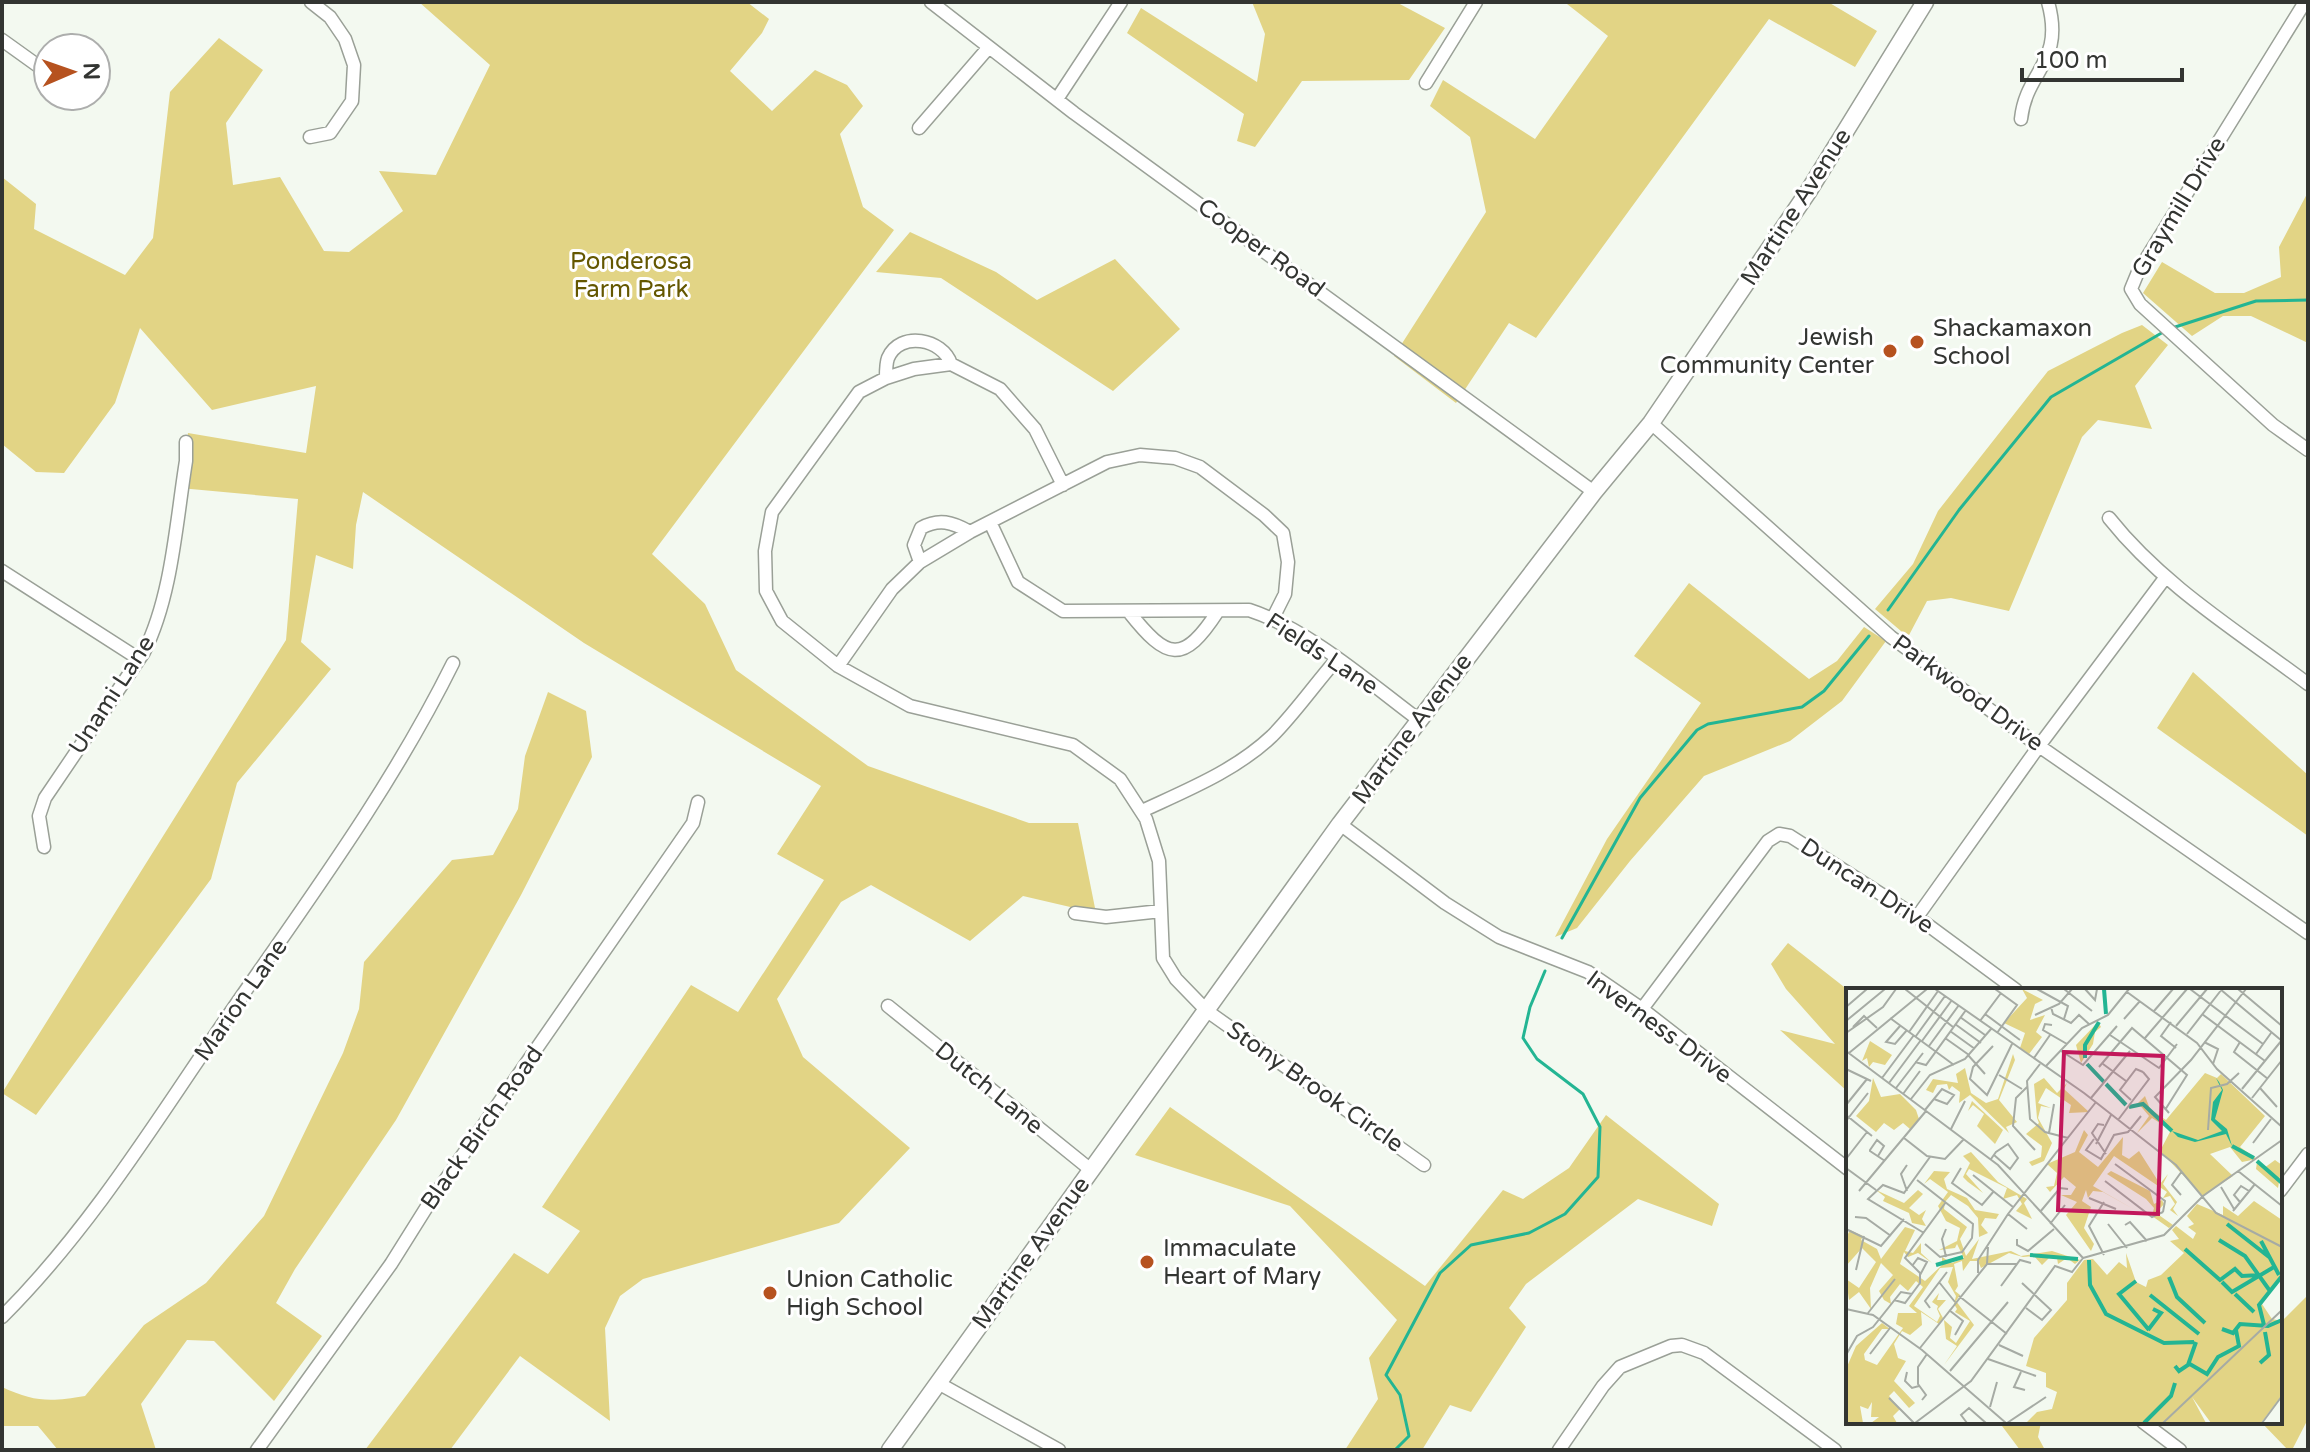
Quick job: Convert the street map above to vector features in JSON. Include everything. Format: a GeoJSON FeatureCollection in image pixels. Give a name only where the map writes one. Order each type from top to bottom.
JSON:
{"type":"FeatureCollection","features":[{"type":"Feature","properties":{"kind":"main road","name":"Martine Avenue"},"geometry":{"type":"LineString","coordinates":[[890,1450],[1340,824],[1594,492],[1651,423],[1808,192],[1925,2]]}},
{"type":"Feature","properties":{"kind":"street"},"geometry":{"type":"LineString","coordinates":[[310,137],[330,133],[352,101],[354,65],[342,34],[330,17],[311,2]]}},
{"type":"Feature","properties":{"kind":"street","name":"Cooper Road"},"geometry":{"type":"LineString","coordinates":[[931,2],[1057,99],[1594,492]]}},
{"type":"Feature","properties":{"kind":"street"},"geometry":{"type":"LineString","coordinates":[[1057,99],[1121,2]]}},
{"type":"Feature","properties":{"kind":"street"},"geometry":{"type":"LineString","coordinates":[[1426,83],[1476,2]]}},
{"type":"Feature","properties":{"kind":"street"},"geometry":{"type":"LineString","coordinates":[[2021,119],[2023,103],[2047,59],[2054,36],[2048,2]]}},
{"type":"Feature","properties":{"kind":"street","name":"Graymill Drive"},"geometry":{"type":"LineString","coordinates":[[2305,2],[2134,279],[2132,294],[2273,425],[2308,450]]}},
{"type":"Feature","properties":{"kind":"street"},"geometry":{"type":"LineString","coordinates":[[2,40],[32,62]]}},
{"type":"Feature","properties":{"kind":"street"},"geometry":{"type":"LineString","coordinates":[[919,128],[989,47]]}},
{"type":"Feature","properties":{"kind":"street"},"geometry":{"type":"LineString","coordinates":[[951,364],[948,353],[933,342],[913,341],[896,348],[887,359],[886,378],[914,369],[951,364],[1000,389],[1035,429],[1063,485]]}},
{"type":"Feature","properties":{"kind":"street","name":"Stony Brook Circle"},"geometry":{"type":"LineString","coordinates":[[886,378],[859,392],[772,512],[765,551],[766,591],[782,621],[838,666],[910,706],[1073,745],[1120,779],[1142,811],[1159,861],[1163,958],[1176,979],[1206,1010],[1424,1165]]}},
{"type":"Feature","properties":{"kind":"street","name":"Parkwood Drive"},"geometry":{"type":"LineString","coordinates":[[1651,423],[1891,637],[2039,746],[2308,933]]}},
{"type":"Feature","properties":{"kind":"street","name":"Unami Lane"},"geometry":{"type":"LineString","coordinates":[[44,847],[39,816],[45,798],[139,659],[155,630],[163,604],[186,461],[186,442]]}},
{"type":"Feature","properties":{"kind":"street"},"geometry":{"type":"LineString","coordinates":[[838,666],[892,589],[920,562],[970,532],[1107,462],[1140,455],[1175,458],[1200,467],[1283,533],[1288,562],[1285,594],[1273,618]]}},
{"type":"Feature","properties":{"kind":"street"},"geometry":{"type":"LineString","coordinates":[[2109,518],[2127,541],[2165,578],[2308,684]]}},
{"type":"Feature","properties":{"kind":"street"},"geometry":{"type":"LineString","coordinates":[[920,562],[914,545],[921,528],[942,521],[954,523],[970,532]]}},
{"type":"Feature","properties":{"kind":"street","name":"Fields Lane"},"geometry":{"type":"LineString","coordinates":[[990,522],[1018,582],[1063,611],[1249,610],[1273,618],[1337,659],[1419,720]]}},
{"type":"Feature","properties":{"kind":"street"},"geometry":{"type":"LineString","coordinates":[[2,571],[139,659]]}},
{"type":"Feature","properties":{"kind":"street"},"geometry":{"type":"LineString","coordinates":[[1917,917],[2039,746],[2165,578]]}},
{"type":"Feature","properties":{"kind":"street"},"geometry":{"type":"LineString","coordinates":[[1129,612],[1150,639],[1174,649],[1186,648],[1201,637],[1218,611]]}},
{"type":"Feature","properties":{"kind":"street"},"geometry":{"type":"LineString","coordinates":[[1142,811],[1211,779],[1254,751],[1273,734],[1337,659]]}},
{"type":"Feature","properties":{"kind":"street","name":"Marion Lane"},"geometry":{"type":"LineString","coordinates":[[2,1317],[45,1273],[95,1211],[186,1081],[399,765],[453,663]]}},
{"type":"Feature","properties":{"kind":"street","name":"Black Birch Road"},"geometry":{"type":"LineString","coordinates":[[257,1450],[391,1264],[428,1205],[693,823],[698,802]]}},
{"type":"Feature","properties":{"kind":"street","name":"Inverness Drive"},"geometry":{"type":"LineString","coordinates":[[1340,824],[1445,903],[1499,937],[1588,972],[1642,1009],[1846,1167]]}},
{"type":"Feature","properties":{"kind":"street","name":"Duncan Drive"},"geometry":{"type":"LineString","coordinates":[[1642,1009],[1768,841],[1779,834],[1790,836],[1917,917],[2013,988]]}},
{"type":"Feature","properties":{"kind":"street"},"geometry":{"type":"LineString","coordinates":[[1075,913],[1106,917],[1161,911]]}},
{"type":"Feature","properties":{"kind":"street","name":"Dutch Lane"},"geometry":{"type":"LineString","coordinates":[[888,1006],[1091,1170]]}},
{"type":"Feature","properties":{"kind":"street"},"geometry":{"type":"LineString","coordinates":[[2282,1188],[2308,1154]]}},
{"type":"Feature","properties":{"kind":"street"},"geometry":{"type":"LineString","coordinates":[[1559,1450],[1603,1386],[1620,1367],[1662,1348],[1682,1345],[1704,1353],[1835,1450]]}},
{"type":"Feature","properties":{"kind":"street"},"geometry":{"type":"LineString","coordinates":[[938,1383],[1059,1450]]}},
{"type":"Feature","properties":{"kind":"street"},"geometry":{"type":"LineString","coordinates":[[2146,1424],[2180,1450]]}},
{"type":"Feature","properties":{"kind":"green space","name":"Ponderosa Farm Park"},"geometry":{"type":"Polygon","coordinates":[[[419,2],[747,2],[769,19],[762,33],[730,71],[772,111],[815,70],[847,85],[863,106],[840,134],[863,207],[894,230],[652,554],[705,604],[736,670],[868,766],[1029,823],[1078,823],[1096,913],[1023,896],[970,941],[871,885],[841,902],[777,999],[803,1057],[910,1148],[839,1223],[643,1279],[620,1296],[605,1328],[610,1421],[520,1356],[450,1450],[365,1450],[514,1253],[548,1274],[580,1231],[542,1207],[691,985],[738,1012],[824,880],[777,854],[821,786],[584,643],[363,492],[356,525],[353,569],[316,555],[301,642],[331,669],[237,783],[211,879],[36,1115],[2,1093],[286,640],[298,499],[180,488],[188,433],[306,453],[316,386],[212,410],[140,328],[115,403],[64,473],[36,472],[2,444],[2,177],[36,204],[34,229],[125,275],[153,238],[170,92],[219,38],[263,70],[226,123],[233,185],[280,177],[324,251],[349,252],[403,211],[379,171],[436,175],[490,65],[419,2]]]}},
{"type":"Feature","properties":{"kind":"green space"},"geometry":{"type":"Polygon","coordinates":[[[1252,2],[1396,2],[1445,28],[1409,80],[1302,81],[1255,147],[1237,141],[1244,114],[1127,33],[1141,8],[1257,82],[1265,34],[1252,2]]]}},
{"type":"Feature","properties":{"kind":"green space"},"geometry":{"type":"Polygon","coordinates":[[[1828,2],[1877,31],[1855,67],[1769,19],[1536,338],[1509,323],[1456,403],[1394,356],[1486,212],[1470,137],[1430,106],[1443,80],[1535,139],[1608,36],[1567,4],[1828,2]]]}},
{"type":"Feature","properties":{"kind":"green space"},"geometry":{"type":"Polygon","coordinates":[[[2308,192],[2308,343],[2251,316],[2223,316],[2192,336],[2143,293],[2162,262],[2215,293],[2244,293],[2281,277],[2279,247],[2308,192]]]}},
{"type":"Feature","properties":{"kind":"green space"},"geometry":{"type":"Polygon","coordinates":[[[910,232],[996,272],[1037,300],[1115,259],[1180,329],[1113,391],[941,278],[876,272],[910,232]]]}},
{"type":"Feature","properties":{"kind":"green space"},"geometry":{"type":"Polygon","coordinates":[[[2142,325],[2168,345],[2135,386],[2152,429],[2098,420],[2082,437],[2009,611],[1951,598],[1927,601],[1908,637],[1875,609],[1913,564],[1938,511],[2048,371],[2142,325]]]}},
{"type":"Feature","properties":{"kind":"green space"},"geometry":{"type":"Polygon","coordinates":[[[1689,583],[1809,679],[1837,661],[1864,627],[1886,641],[1842,701],[1790,741],[1704,776],[1577,928],[1555,937],[1607,839],[1701,703],[1634,656],[1689,583]]]}},
{"type":"Feature","properties":{"kind":"green space"},"geometry":{"type":"Polygon","coordinates":[[[2193,672],[2308,775],[2308,836],[2157,728],[2193,672]]]}},
{"type":"Feature","properties":{"kind":"green space"},"geometry":{"type":"Polygon","coordinates":[[[548,692],[586,711],[592,757],[521,895],[396,1120],[295,1269],[276,1303],[322,1336],[274,1401],[214,1341],[187,1340],[141,1404],[156,1450],[58,1450],[38,1426],[2,1428],[2,1387],[42,1399],[85,1396],[144,1325],[206,1283],[264,1216],[343,1053],[359,1009],[364,962],[452,860],[493,855],[518,809],[525,756],[548,692]]]}},
{"type":"Feature","properties":{"kind":"green space"},"geometry":{"type":"Polygon","coordinates":[[[1788,943],[1846,988],[1846,1090],[1780,1030],[1835,1044],[1786,989],[1771,964],[1788,943]]]}},
{"type":"Feature","properties":{"kind":"green space"},"geometry":{"type":"Polygon","coordinates":[[[1170,1107],[1425,1286],[1503,1190],[1523,1199],[1569,1168],[1606,1115],[1719,1204],[1712,1226],[1638,1199],[1526,1284],[1509,1308],[1526,1327],[1471,1412],[1450,1405],[1422,1450],[1345,1450],[1378,1399],[1369,1358],[1397,1320],[1290,1206],[1135,1155],[1170,1107]]]}},
{"type":"Feature","properties":{"kind":"green space"},"geometry":{"type":"Polygon","coordinates":[[[2308,1295],[2308,1419],[2292,1450],[2288,1450],[2263,1424],[2282,1424],[2282,1321],[2308,1295]]]}},
{"type":"Feature","properties":{"kind":"green space"},"geometry":{"type":"Polygon","coordinates":[[[2000,1424],[2041,1424],[2038,1437],[2045,1450],[2020,1450],[2000,1424]]]}},
{"type":"Feature","properties":{"kind":"waterway"},"geometry":{"type":"LineString","coordinates":[[2172,328],[2256,301],[2308,300]]}},
{"type":"Feature","properties":{"kind":"waterway"},"geometry":{"type":"LineString","coordinates":[[1888,610],[1959,510],[2051,397],[2165,331]]}},
{"type":"Feature","properties":{"kind":"waterway"},"geometry":{"type":"LineString","coordinates":[[1562,938],[1640,798],[1697,730],[1708,724],[1802,707],[1824,691],[1869,636]]}},
{"type":"Feature","properties":{"kind":"waterway"},"geometry":{"type":"LineString","coordinates":[[1395,1450],[1409,1436],[1400,1395],[1386,1375],[1440,1273],[1471,1245],[1529,1233],[1565,1214],[1598,1177],[1600,1127],[1583,1094],[1537,1059],[1523,1038],[1530,1007],[1545,971]]}},
{"type":"Feature","properties":{"kind":"place","name":"Shackamaxon School"},"geometry":{"type":"Point","coordinates":[1917,342]}},
{"type":"Feature","properties":{"kind":"place","name":"Jewish Community Center"},"geometry":{"type":"Point","coordinates":[1890,351]}},
{"type":"Feature","properties":{"kind":"place","name":"Immaculate Heart of Mary"},"geometry":{"type":"Point","coordinates":[1147,1262]}},
{"type":"Feature","properties":{"kind":"place","name":"Union Catholic High School"},"geometry":{"type":"Point","coordinates":[770,1293]}}]}
